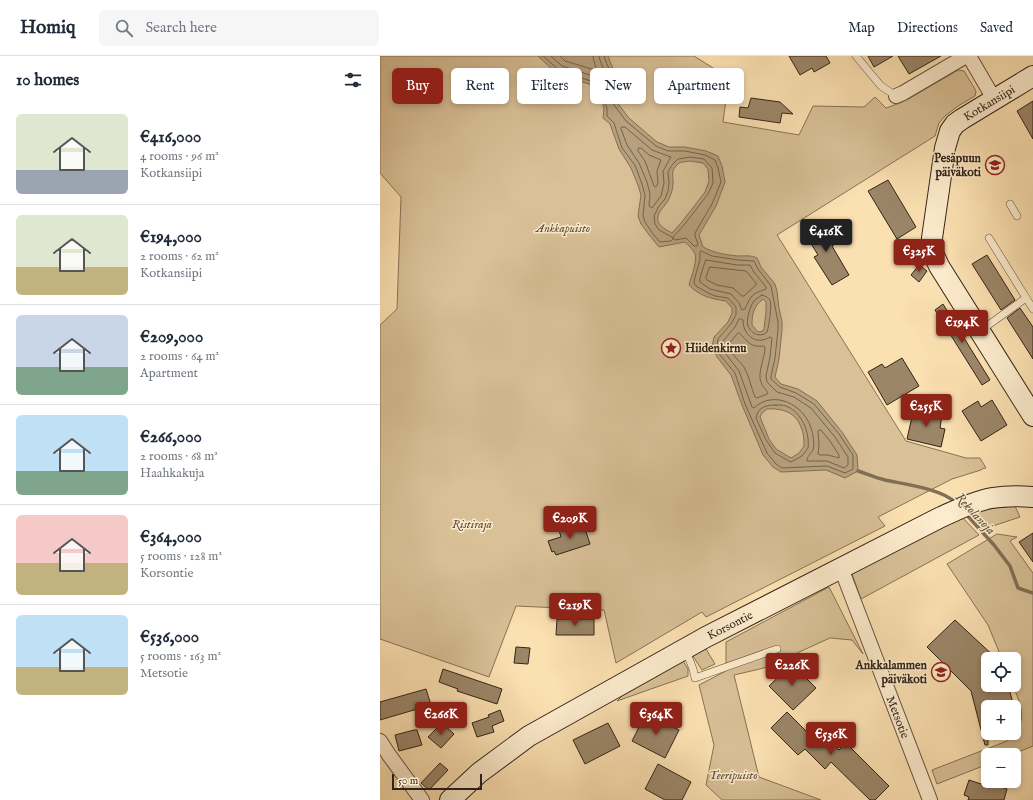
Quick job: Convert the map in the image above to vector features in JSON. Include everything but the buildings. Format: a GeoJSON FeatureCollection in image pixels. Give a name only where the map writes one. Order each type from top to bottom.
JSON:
{"type":"FeatureCollection","features":[{"type":"Feature","properties":{"kind":"main road","name":"Kotkansiipi"},"geometry":{"type":"LineString","coordinates":[[1033,76],[962,119],[955,124],[950,131],[945,148],[932,238],[933,253],[939,266],[1033,416]]}},
{"type":"Feature","properties":{"kind":"main road","name":"Korsontie"},"geometry":{"type":"LineString","coordinates":[[457,798],[479,773],[529,736],[713,633],[940,517],[992,498],[1022,496],[1033,497]]}},
{"type":"Feature","properties":{"kind":"street"},"geometry":{"type":"LineString","coordinates":[[896,96],[968,56],[994,99]]}},
{"type":"Feature","properties":{"kind":"street","name":"Metsotie"},"geometry":{"type":"LineString","coordinates":[[840,568],[930,800]]}},
{"type":"Feature","properties":{"kind":"street"},"geometry":{"type":"LineString","coordinates":[[380,741],[422,800]]}},
{"type":"Feature","properties":{"kind":"lane"},"geometry":{"type":"LineString","coordinates":[[856,56],[881,86],[896,96]]}},
{"type":"Feature","properties":{"kind":"lane"},"geometry":{"type":"LineString","coordinates":[[1010,204],[1017,216]]}},
{"type":"Feature","properties":{"kind":"lane"},"geometry":{"type":"LineString","coordinates":[[989,238],[1033,309]]}},
{"type":"Feature","properties":{"kind":"lane"},"geometry":{"type":"LineString","coordinates":[[987,326],[1026,298]]}},
{"type":"Feature","properties":{"kind":"lane"},"geometry":{"type":"LineString","coordinates":[[685,649],[695,678],[777,649]]}},
{"type":"Feature","properties":{"kind":"green space","name":"Ankkapuisto"},"geometry":{"type":"Polygon","coordinates":[[[380,56],[694,56],[713,68],[654,68],[654,104],[725,104],[723,122],[799,135],[813,106],[864,107],[875,97],[886,108],[910,98],[958,70],[964,71],[975,89],[975,96],[945,116],[939,123],[935,136],[777,235],[906,441],[966,458],[980,458],[986,468],[952,479],[878,517],[885,526],[706,617],[702,612],[616,663],[604,610],[516,606],[489,677],[380,639],[380,325],[397,309],[401,197],[380,173],[380,56]]]}},
{"type":"Feature","properties":{"kind":"green space"},"geometry":{"type":"Polygon","coordinates":[[[1015,506],[1020,517],[984,529],[972,516],[984,509],[1015,506]]]}},
{"type":"Feature","properties":{"kind":"green space"},"geometry":{"type":"Polygon","coordinates":[[[963,518],[979,535],[861,599],[851,571],[963,518]]]}},
{"type":"Feature","properties":{"kind":"green space"},"geometry":{"type":"Polygon","coordinates":[[[997,534],[1017,537],[1010,541],[1033,573],[1033,746],[1021,751],[1021,748],[989,748],[1008,740],[1021,740],[1021,700],[1019,700],[1016,692],[1021,692],[1021,652],[999,652],[988,625],[947,564],[997,534]]]}},
{"type":"Feature","properties":{"kind":"green space","name":"Teeripuisto"},"geometry":{"type":"Polygon","coordinates":[[[829,587],[863,654],[852,640],[830,638],[764,668],[734,675],[759,777],[821,800],[722,800],[706,785],[714,745],[699,685],[726,671],[726,642],[829,587]]]}},
{"type":"Feature","properties":{"kind":"green space"},"geometry":{"type":"Polygon","coordinates":[[[706,649],[715,664],[702,670],[692,655],[706,649]]]}},
{"type":"Feature","properties":{"kind":"green space"},"geometry":{"type":"Polygon","coordinates":[[[683,661],[688,669],[688,676],[617,701],[629,689],[683,661]]]}},
{"type":"Feature","properties":{"kind":"green space"},"geometry":{"type":"Polygon","coordinates":[[[981,751],[981,767],[937,784],[932,770],[981,751]]]}},
{"type":"Feature","properties":{"kind":"water"},"geometry":{"type":"Polygon","coordinates":[[[538,56],[608,56],[613,68],[590,68],[590,85],[582,82],[582,68],[551,68],[538,56]]]}},
{"type":"Feature","properties":{"kind":"water"},"geometry":{"type":"Polygon","coordinates":[[[603,104],[618,104],[629,118],[657,142],[669,147],[685,147],[706,151],[718,156],[722,166],[725,182],[716,206],[699,235],[703,247],[711,251],[725,254],[757,258],[761,267],[775,284],[782,322],[782,330],[779,359],[775,377],[781,384],[798,389],[817,401],[842,432],[857,455],[858,471],[845,478],[826,470],[781,472],[773,467],[763,455],[731,375],[717,357],[712,347],[714,337],[728,322],[732,313],[732,308],[726,301],[706,296],[697,292],[689,285],[696,259],[692,249],[685,242],[659,247],[641,224],[638,216],[641,195],[638,185],[631,168],[619,149],[610,124],[603,118],[603,104]],[[690,161],[683,162],[679,163],[674,168],[673,186],[668,202],[658,215],[660,225],[672,233],[705,192],[709,181],[708,169],[703,163],[690,161]],[[763,299],[757,304],[753,313],[752,325],[758,332],[763,331],[764,329],[766,302],[763,299]],[[767,409],[760,417],[769,439],[776,449],[791,458],[799,453],[804,446],[803,432],[800,424],[797,419],[789,413],[779,409],[767,409]]]}},
{"type":"Feature","properties":{"kind":"waterway","name":"Rekolanoja"},"geometry":{"type":"LineString","coordinates":[[858,471],[882,479],[933,491],[950,498],[956,503]]}},
{"type":"Feature","properties":{"kind":"waterway","name":"Rekolanoja"},"geometry":{"type":"LineString","coordinates":[[966,514],[994,545],[1010,566],[1018,588],[1033,593]]}},
{"type":"Feature","properties":{"kind":"place","name":"Pesäpuun päiväkoti"},"geometry":{"type":"Point","coordinates":[995,165]}},
{"type":"Feature","properties":{"kind":"place","name":"Hiidenkirnu"},"geometry":{"type":"Point","coordinates":[671,348]}},
{"type":"Feature","properties":{"kind":"place","name":"Ankkalammen päiväkoti"},"geometry":{"type":"Point","coordinates":[941,672]}},
{"type":"Feature","properties":{"kind":"park label","name":"Ristiraja"},"geometry":{"type":"Point","coordinates":[472,524]}}]}
